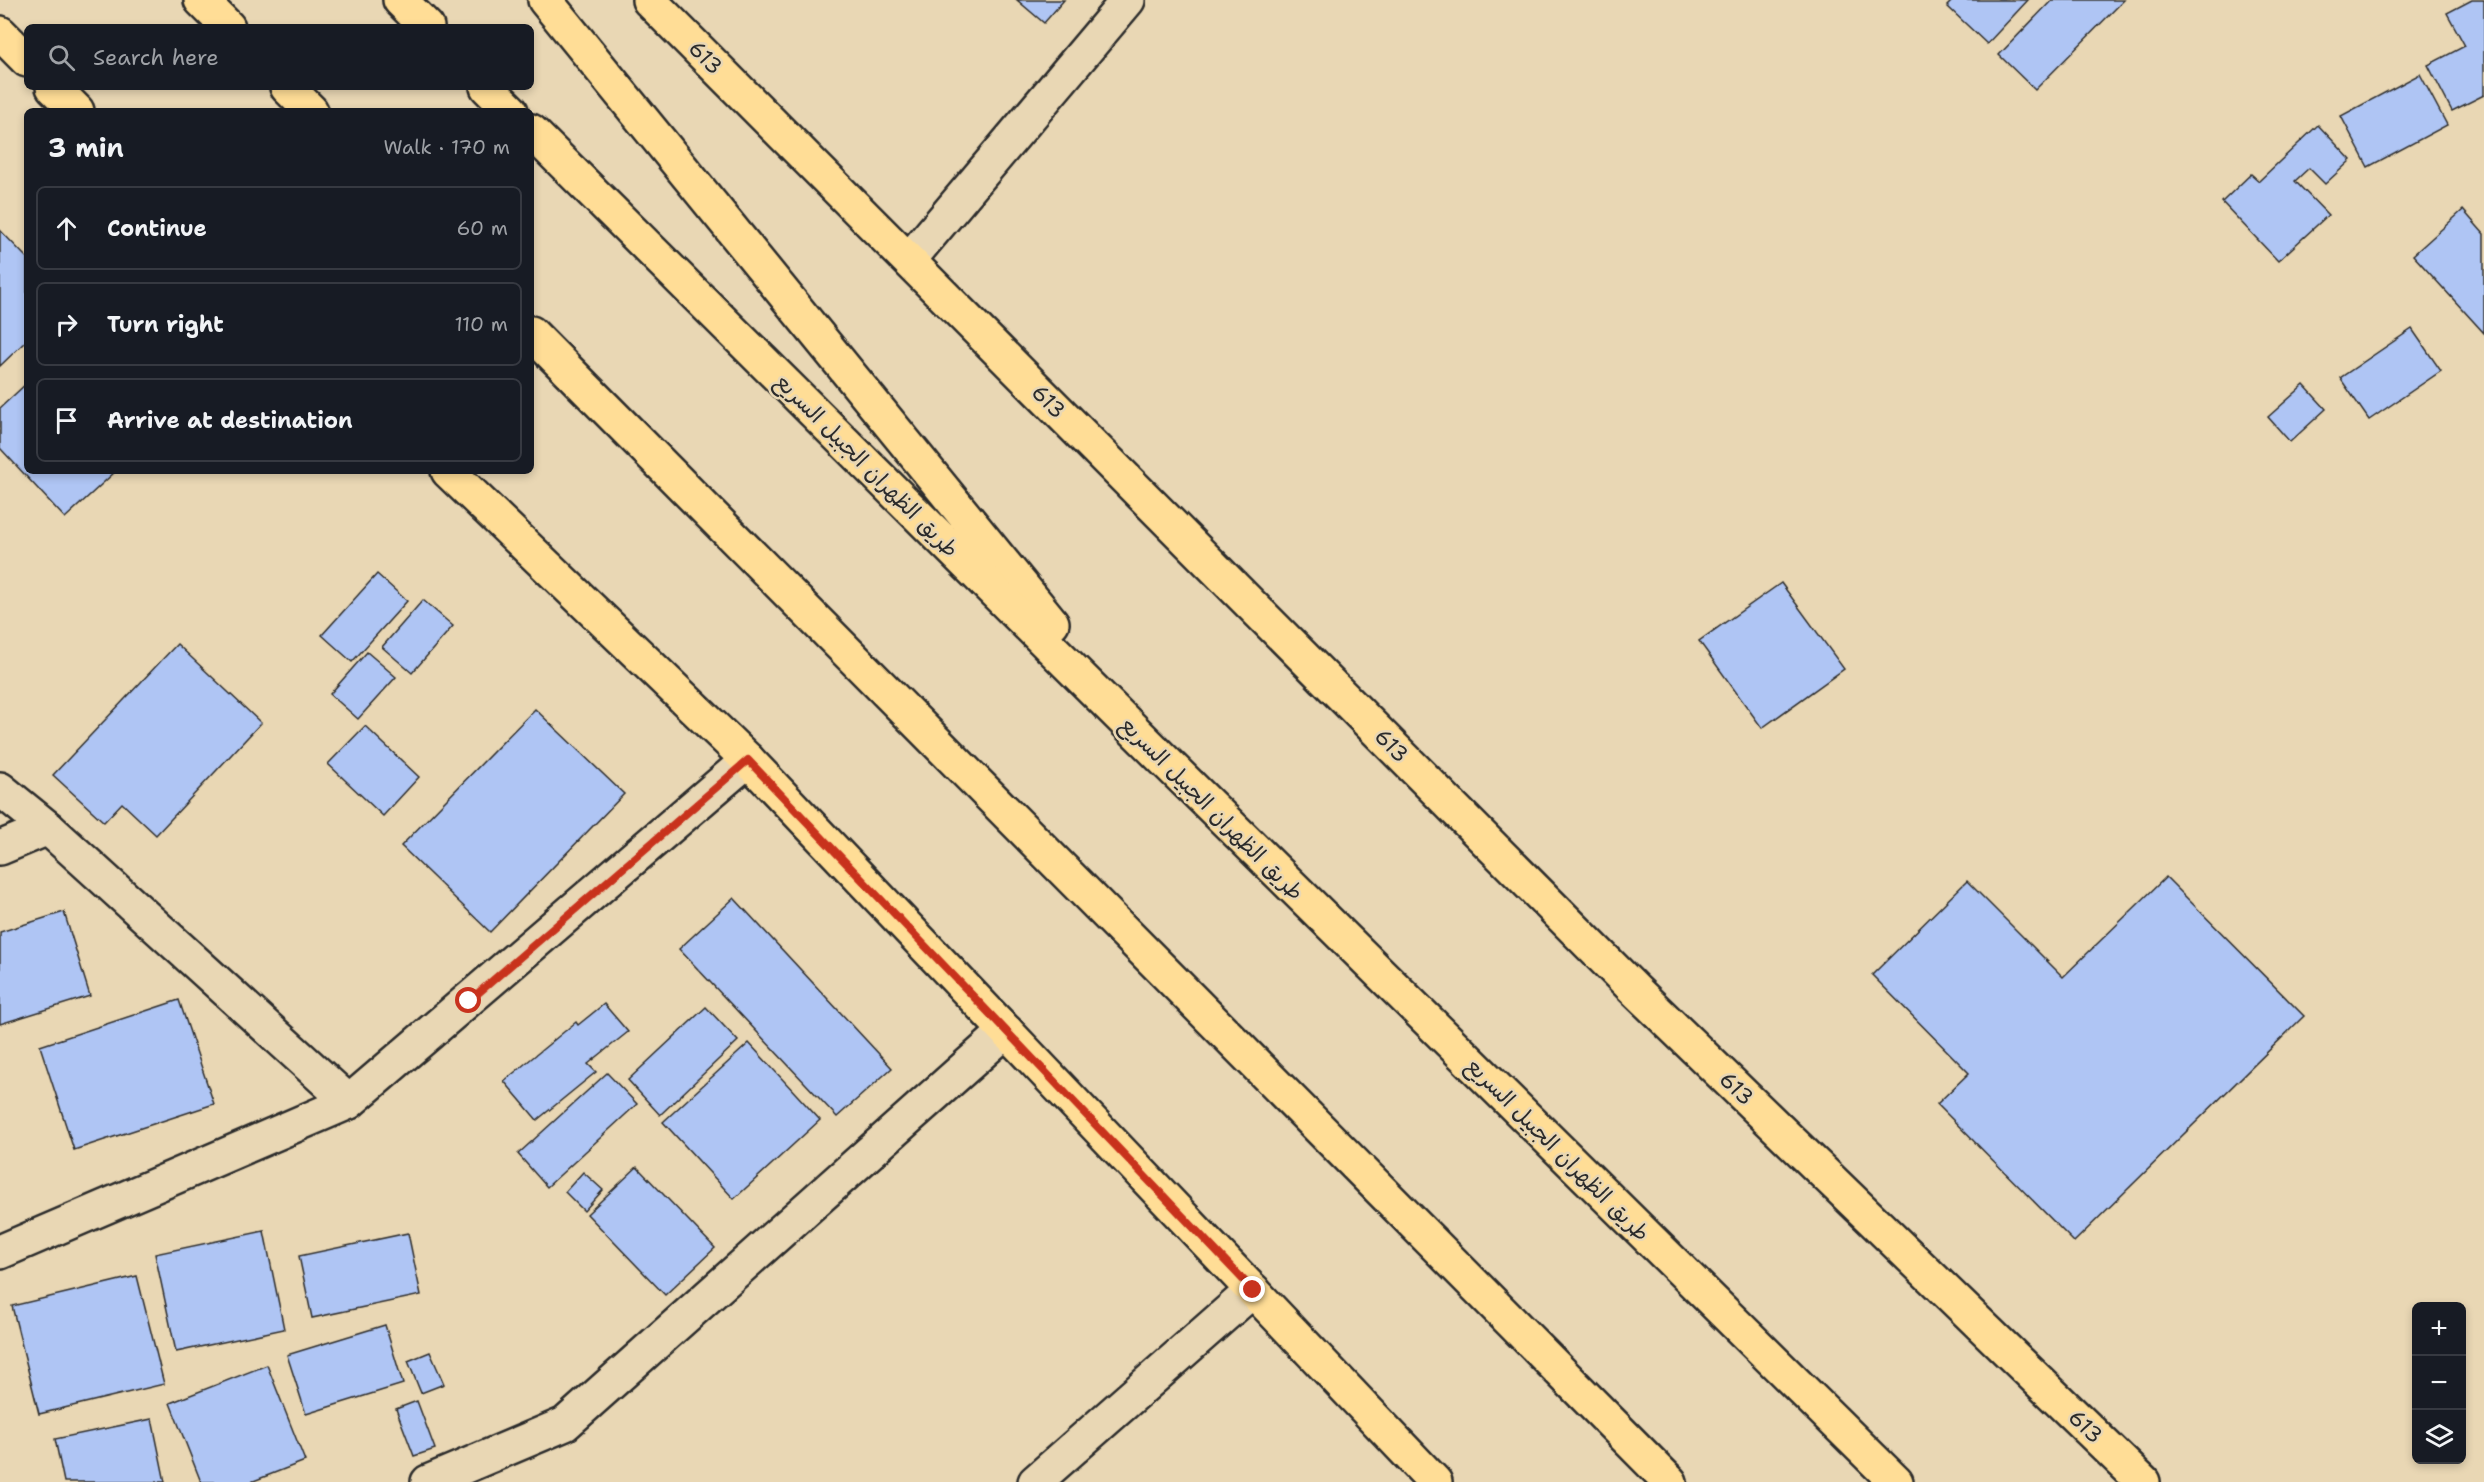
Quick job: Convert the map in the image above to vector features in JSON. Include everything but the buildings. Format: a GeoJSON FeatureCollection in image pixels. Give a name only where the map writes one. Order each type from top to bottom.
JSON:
{"type":"FeatureCollection","features":[{"type":"Feature","properties":{"kind":"main road"},"geometry":{"type":"LineString","coordinates":[[201,0],[225,24]]}},
{"type":"Feature","properties":{"kind":"main road"},"geometry":{"type":"LineString","coordinates":[[400,0],[424,24]]}},
{"type":"Feature","properties":{"kind":"main road"},"geometry":{"type":"LineString","coordinates":[[545,0],[1162,759]]}},
{"type":"Feature","properties":{"kind":"main road","name":"613"},"geometry":{"type":"LineString","coordinates":[[649,0],[1635,990],[2143,1482]]}},
{"type":"Feature","properties":{"kind":"main road"},"geometry":{"type":"LineString","coordinates":[[0,33],[24,57]]}},
{"type":"Feature","properties":{"kind":"main road"},"geometry":{"type":"LineString","coordinates":[[56,90],[74,108]]}},
{"type":"Feature","properties":{"kind":"main road"},"geometry":{"type":"LineString","coordinates":[[290,90],[308,108]]}},
{"type":"Feature","properties":{"kind":"main road"},"geometry":{"type":"LineString","coordinates":[[490,90],[508,108]]}},
{"type":"Feature","properties":{"kind":"main road","name":"طريق الظهران الجبيل السريع"},"geometry":{"type":"LineString","coordinates":[[534,134],[1162,759],[1896,1482]]}},
{"type":"Feature","properties":{"kind":"main road"},"geometry":{"type":"LineString","coordinates":[[534,336],[1670,1482]]}},
{"type":"Feature","properties":{"kind":"main road"},"geometry":{"type":"LineString","coordinates":[[451,474],[748,760],[1435,1482]]}},
{"type":"Feature","properties":{"kind":"street"},"geometry":{"type":"LineString","coordinates":[[909,260],[1128,0]]}},
{"type":"Feature","properties":{"kind":"street"},"geometry":{"type":"LineString","coordinates":[[0,1252],[349,1102],[748,760]]}},
{"type":"Feature","properties":{"kind":"street"},"geometry":{"type":"LineString","coordinates":[[0,789],[48,828],[349,1102]]}},
{"type":"Feature","properties":{"kind":"street"},"geometry":{"type":"LineString","coordinates":[[0,848],[48,828]]}},
{"type":"Feature","properties":{"kind":"street"},"geometry":{"type":"LineString","coordinates":[[428,1482],[565,1424],[1006,1031]]}},
{"type":"Feature","properties":{"kind":"street"},"geometry":{"type":"LineString","coordinates":[[1035,1482],[1253,1290]]}},
{"type":"Feature","properties":{"kind":"route"},"geometry":{"type":"LineString","coordinates":[[469,1001],[748,760],[1253,1290]]}}]}
